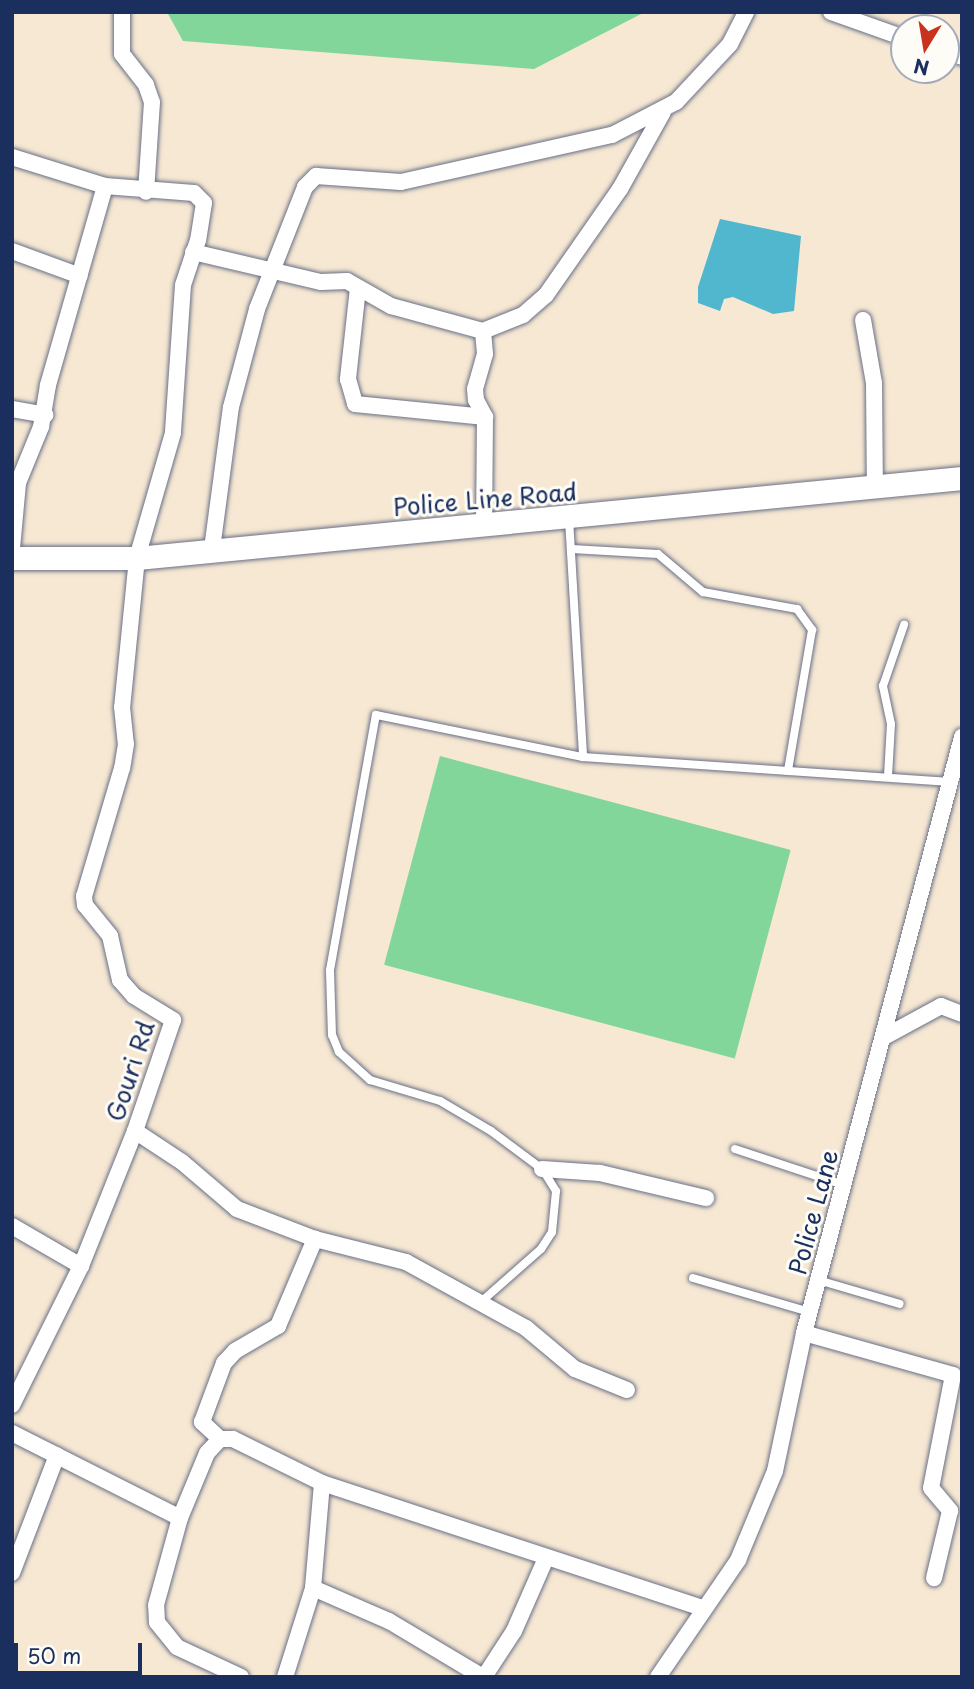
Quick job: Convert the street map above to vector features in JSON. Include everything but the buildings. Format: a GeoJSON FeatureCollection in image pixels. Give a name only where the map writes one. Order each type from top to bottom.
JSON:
{"type":"FeatureCollection","features":[{"type":"Feature","properties":{"kind":"street"},"geometry":{"type":"LineString","coordinates":[[122,12],[122,54],[146,85],[152,102],[146,192]]}},
{"type":"Feature","properties":{"kind":"street"},"geometry":{"type":"LineString","coordinates":[[193,252],[272,267],[321,282],[346,281],[391,306],[483,331],[523,315],[546,295],[620,189],[663,112],[716,61],[738,33],[746,12]]}},
{"type":"Feature","properties":{"kind":"street"},"geometry":{"type":"LineString","coordinates":[[831,12],[890,33]]}},
{"type":"Feature","properties":{"kind":"street"},"geometry":{"type":"LineString","coordinates":[[212,549],[231,407],[272,267],[305,187],[316,176],[401,182],[593,141],[663,112]]}},
{"type":"Feature","properties":{"kind":"street"},"geometry":{"type":"LineString","coordinates":[[12,158],[105,186],[201,197],[202,225],[183,285],[173,433],[137,558]]}},
{"type":"Feature","properties":{"kind":"street"},"geometry":{"type":"LineString","coordinates":[[12,548],[18,483],[45,415],[48,385],[105,186]]}},
{"type":"Feature","properties":{"kind":"street"},"geometry":{"type":"LineString","coordinates":[[12,251],[80,276]]}},
{"type":"Feature","properties":{"kind":"street"},"geometry":{"type":"LineString","coordinates":[[358,288],[348,379],[355,404],[485,417]]}},
{"type":"Feature","properties":{"kind":"street"},"geometry":{"type":"LineString","coordinates":[[863,320],[874,383],[875,490]]}},
{"type":"Feature","properties":{"kind":"street"},"geometry":{"type":"LineString","coordinates":[[483,331],[486,343],[476,400],[485,417],[484,526]]}},
{"type":"Feature","properties":{"kind":"street"},"geometry":{"type":"LineString","coordinates":[[12,409],[45,415]]}},
{"type":"Feature","properties":{"kind":"street","name":"Police Line Road"},"geometry":{"type":"LineString","coordinates":[[12,558],[137,558],[875,490],[962,478]]}},
{"type":"Feature","properties":{"kind":"street","name":"Gouri Rd"},"geometry":{"type":"LineString","coordinates":[[12,1405],[81,1266],[135,1131],[173,1020],[134,996],[120,980],[110,936],[85,905],[84,896],[104,842],[126,744],[122,707],[137,558]]}},
{"type":"Feature","properties":{"kind":"street","name":"Police Lane"},"geometry":{"type":"LineString","coordinates":[[658,1677],[702,1608],[738,1560],[758,1519],[775,1471],[809,1312],[962,737]]}},
{"type":"Feature","properties":{"kind":"street"},"geometry":{"type":"LineString","coordinates":[[884,1037],[941,1006],[962,1014]]}},
{"type":"Feature","properties":{"kind":"street"},"geometry":{"type":"LineString","coordinates":[[135,1131],[182,1162],[237,1209],[314,1239],[406,1262],[482,1301],[526,1328],[575,1369],[627,1390]]}},
{"type":"Feature","properties":{"kind":"street"},"geometry":{"type":"LineString","coordinates":[[542,1169],[600,1173],[706,1198]]}},
{"type":"Feature","properties":{"kind":"street"},"geometry":{"type":"LineString","coordinates":[[12,1226],[81,1266]]}},
{"type":"Feature","properties":{"kind":"street"},"geometry":{"type":"LineString","coordinates":[[220,1439],[202,1422],[224,1363],[235,1352],[278,1326],[314,1239]]}},
{"type":"Feature","properties":{"kind":"street"},"geometry":{"type":"LineString","coordinates":[[804,1333],[953,1375],[931,1488],[950,1511],[934,1578]]}},
{"type":"Feature","properties":{"kind":"street"},"geometry":{"type":"LineString","coordinates":[[12,1433],[180,1518]]}},
{"type":"Feature","properties":{"kind":"street"},"geometry":{"type":"LineString","coordinates":[[241,1677],[177,1647],[157,1622],[156,1605],[180,1518],[206,1452],[220,1439],[233,1439],[322,1483],[702,1608]]}},
{"type":"Feature","properties":{"kind":"street"},"geometry":{"type":"LineString","coordinates":[[12,1573],[57,1455]]}},
{"type":"Feature","properties":{"kind":"street"},"geometry":{"type":"LineString","coordinates":[[285,1677],[313,1588],[322,1483]]}},
{"type":"Feature","properties":{"kind":"street"},"geometry":{"type":"LineString","coordinates":[[313,1588],[389,1621],[484,1677],[514,1631],[546,1558]]}},
{"type":"Feature","properties":{"kind":"lane"},"geometry":{"type":"LineString","coordinates":[[569,519],[583,757]]}},
{"type":"Feature","properties":{"kind":"lane"},"geometry":{"type":"LineString","coordinates":[[572,549],[658,554],[702,592],[797,609],[812,630],[788,771]]}},
{"type":"Feature","properties":{"kind":"lane"},"geometry":{"type":"LineString","coordinates":[[888,776],[891,724],[883,686],[904,625]]}},
{"type":"Feature","properties":{"kind":"lane"},"geometry":{"type":"LineString","coordinates":[[482,1301],[541,1248],[552,1232],[556,1191],[542,1169],[524,1153],[440,1101],[370,1080],[339,1052],[332,1035],[330,970],[376,715],[583,757],[950,782]]}},
{"type":"Feature","properties":{"kind":"lane"},"geometry":{"type":"LineString","coordinates":[[735,1149],[844,1185]]}},
{"type":"Feature","properties":{"kind":"lane"},"geometry":{"type":"LineString","coordinates":[[693,1278],[809,1312]]}},
{"type":"Feature","properties":{"kind":"lane"},"geometry":{"type":"LineString","coordinates":[[818,1280],[900,1304]]}},
{"type":"Feature","properties":{"kind":"green space"},"geometry":{"type":"Polygon","coordinates":[[[167,12],[645,12],[534,69],[183,41],[167,12]]]}},
{"type":"Feature","properties":{"kind":"green space"},"geometry":{"type":"Polygon","coordinates":[[[440,756],[791,850],[735,1059],[384,965],[440,756]]]}},
{"type":"Feature","properties":{"kind":"water"},"geometry":{"type":"Polygon","coordinates":[[[720,219],[801,236],[794,311],[773,314],[733,297],[724,299],[720,311],[698,303],[698,287],[720,219]]]}}]}
